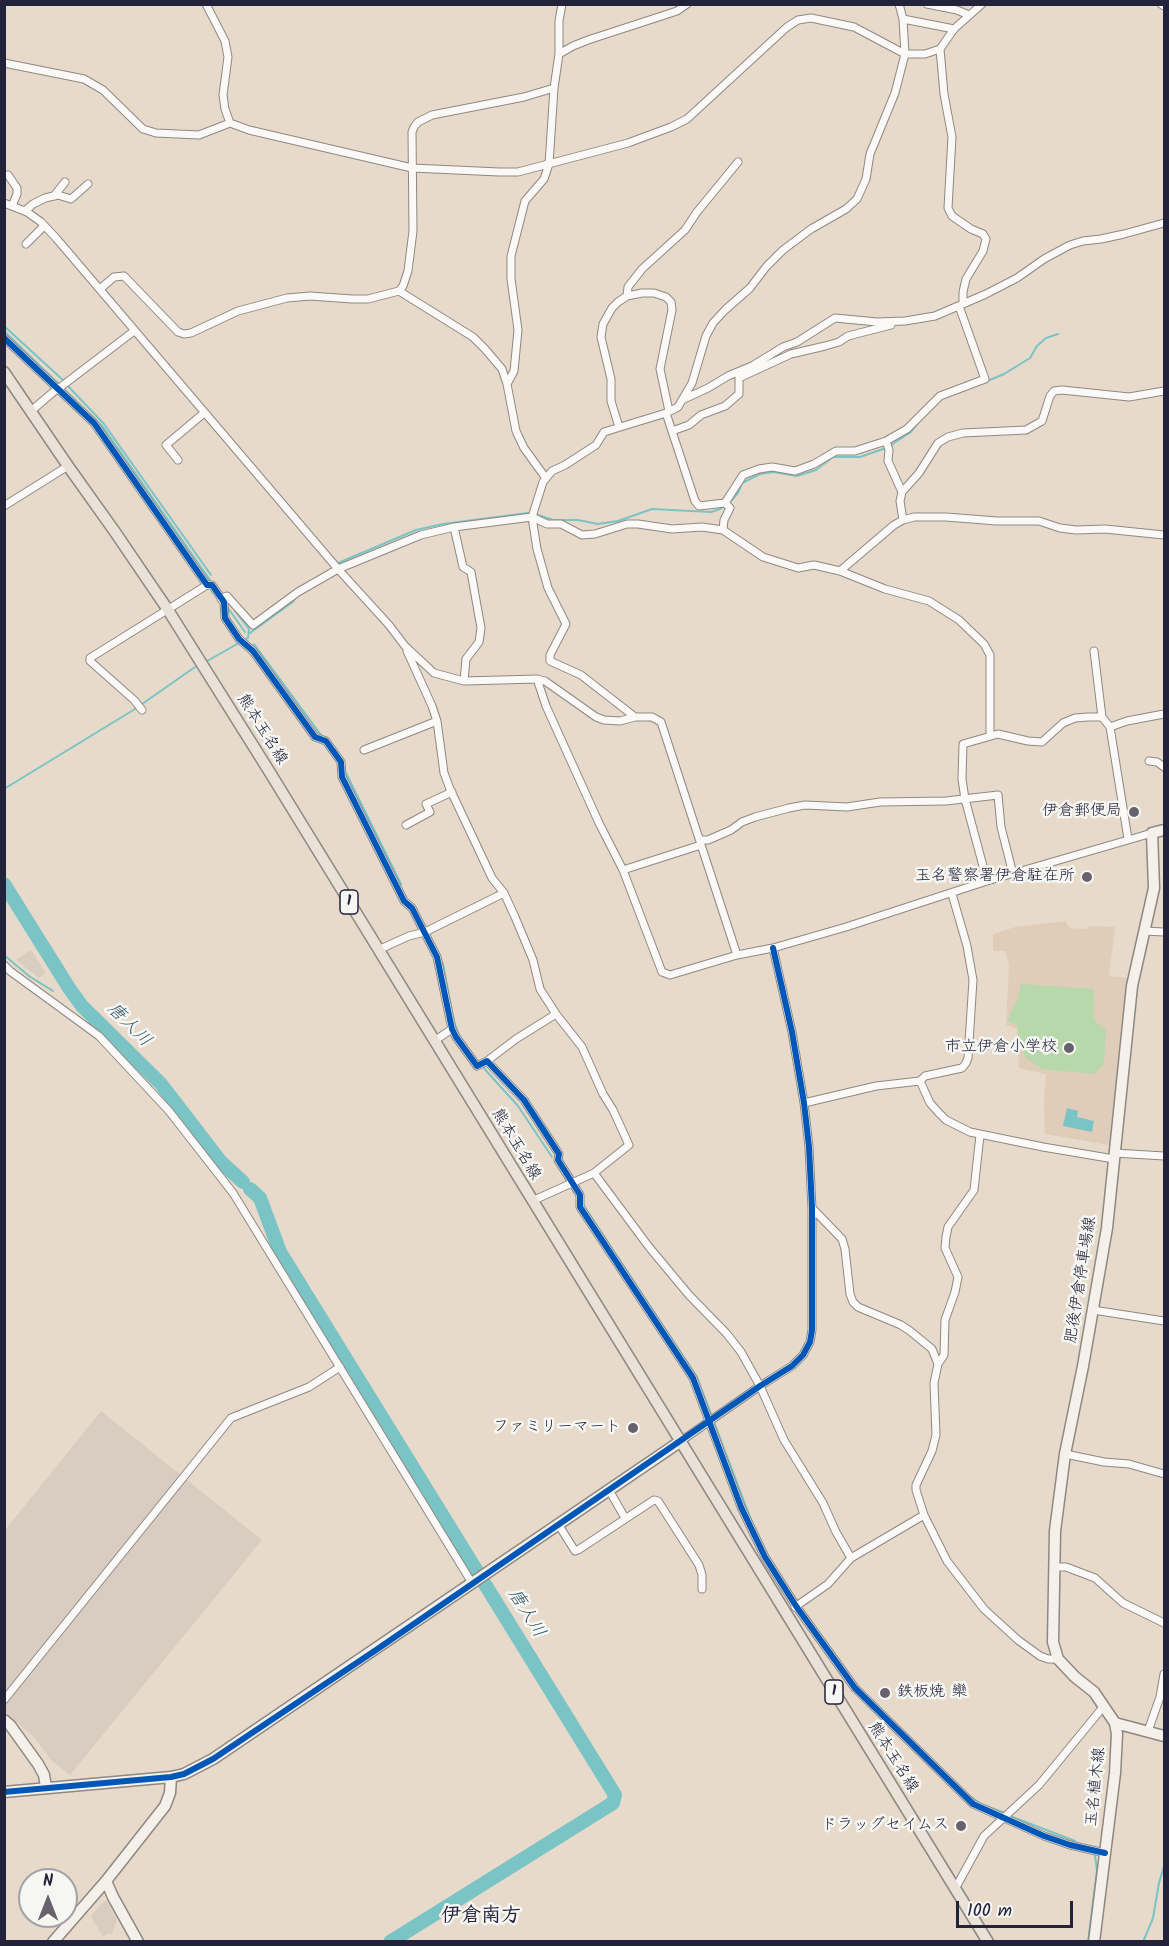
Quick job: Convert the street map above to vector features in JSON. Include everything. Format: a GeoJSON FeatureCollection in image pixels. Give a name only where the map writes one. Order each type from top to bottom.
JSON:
{"type":"FeatureCollection","features":[{"type":"Feature","properties":{"kind":"main road","name":"熊本玉名線"},"geometry":{"type":"LineString","coordinates":[[4,372],[68,466],[116,531],[269,771],[988,1941]]}},
{"type":"Feature","properties":{"kind":"main road"},"geometry":{"type":"LineString","coordinates":[[1152,833],[1164,830]]}},
{"type":"Feature","properties":{"kind":"main road","name":"肥後伊倉停車場線"},"geometry":{"type":"LineString","coordinates":[[1058,1659],[1052,1631],[1054,1531],[1065,1454],[1107,1228],[1132,986],[1154,888],[1152,833]]}},
{"type":"Feature","properties":{"kind":"main road"},"geometry":{"type":"LineString","coordinates":[[4,1792],[171,1777],[184,1774],[213,1759],[681,1441]]}},
{"type":"Feature","properties":{"kind":"main road"},"geometry":{"type":"LineString","coordinates":[[1058,1659],[1094,1692],[1115,1723],[1164,1736]]}},
{"type":"Feature","properties":{"kind":"main road"},"geometry":{"type":"LineString","coordinates":[[4,1720],[38,1764],[44,1775],[46,1787]]}},
{"type":"Feature","properties":{"kind":"main road","name":"玉名植木線"},"geometry":{"type":"LineString","coordinates":[[1094,1941],[1117,1754],[1115,1723]]}},
{"type":"Feature","properties":{"kind":"main road"},"geometry":{"type":"LineString","coordinates":[[53,1941],[106,1881],[165,1806],[170,1793],[171,1777]]}},
{"type":"Feature","properties":{"kind":"main road"},"geometry":{"type":"LineString","coordinates":[[106,1881],[138,1941]]}},
{"type":"Feature","properties":{"kind":"street"},"geometry":{"type":"LineString","coordinates":[[206,4],[225,41],[228,57],[223,95],[230,123]]}},
{"type":"Feature","properties":{"kind":"street"},"geometry":{"type":"LineString","coordinates":[[507,384],[514,371],[518,330],[511,279],[511,256],[525,201],[544,179],[549,164],[562,4]]}},
{"type":"Feature","properties":{"kind":"street"},"geometry":{"type":"LineString","coordinates":[[559,54],[588,40],[676,12],[687,4]]}},
{"type":"Feature","properties":{"kind":"street"},"geometry":{"type":"LineString","coordinates":[[635,717],[581,675],[550,661],[550,656],[566,624],[548,588],[537,549],[532,517],[545,477],[596,446],[604,432],[678,407],[692,382],[706,336],[725,309],[750,288],[783,250],[811,229],[846,209],[857,199],[866,179],[870,154],[895,93],[905,54],[903,19],[899,4]]}},
{"type":"Feature","properties":{"kind":"street"},"geometry":{"type":"LineString","coordinates":[[927,4],[969,15]]}},
{"type":"Feature","properties":{"kind":"street"},"geometry":{"type":"LineString","coordinates":[[4,63],[84,80],[102,90],[143,129],[156,133],[199,135],[230,123],[249,130],[412,168],[518,172],[628,143],[687,119],[787,27],[798,20],[811,18],[854,27],[905,54],[925,54],[940,49],[954,29],[982,4]]}},
{"type":"Feature","properties":{"kind":"street"},"geometry":{"type":"LineString","coordinates":[[903,19],[954,29]]}},
{"type":"Feature","properties":{"kind":"street"},"geometry":{"type":"LineString","coordinates":[[727,505],[743,475],[772,466],[795,471],[814,464],[836,451],[855,451],[887,445],[907,429],[940,396],[985,379],[961,305],[966,279],[983,251],[986,239],[983,234],[952,216],[948,208],[952,137],[944,94],[940,49]]}},
{"type":"Feature","properties":{"kind":"street"},"geometry":{"type":"LineString","coordinates":[[100,289],[114,277],[124,276],[178,332],[184,334],[191,333],[238,311],[287,298],[310,296],[368,299],[399,291],[404,286],[408,271],[413,231],[412,132],[418,122],[432,115],[524,97],[554,88]]}},
{"type":"Feature","properties":{"kind":"street"},"geometry":{"type":"LineString","coordinates":[[627,296],[628,287],[642,269],[685,231],[697,212],[738,162]]}},
{"type":"Feature","properties":{"kind":"street"},"geometry":{"type":"LineString","coordinates":[[8,175],[17,188],[17,194],[8,204],[25,211],[44,226],[405,646],[434,673],[464,681],[537,679],[545,681],[596,717],[604,720],[620,721],[635,717],[658,718],[737,955]]}},
{"type":"Feature","properties":{"kind":"street"},"geometry":{"type":"LineString","coordinates":[[54,196],[65,182]]}},
{"type":"Feature","properties":{"kind":"street"},"geometry":{"type":"LineString","coordinates":[[25,211],[33,204],[54,196],[71,199],[88,184]]}},
{"type":"Feature","properties":{"kind":"street"},"geometry":{"type":"LineString","coordinates":[[672,431],[689,425],[701,416],[725,406],[739,394],[739,378],[791,354],[825,346],[859,332],[935,316],[1017,278],[1044,259],[1070,245],[1164,223]]}},
{"type":"Feature","properties":{"kind":"street"},"geometry":{"type":"LineString","coordinates":[[26,244],[44,226]]}},
{"type":"Feature","properties":{"kind":"street"},"geometry":{"type":"LineString","coordinates":[[399,291],[473,337],[502,369],[516,431],[524,448],[545,477]]}},
{"type":"Feature","properties":{"kind":"street"},"geometry":{"type":"LineString","coordinates":[[619,427],[611,401],[610,379],[601,337],[603,324],[612,308],[627,296],[654,293],[666,297],[671,302],[672,310],[660,369],[672,431],[695,501],[699,506],[727,505]]}},
{"type":"Feature","properties":{"kind":"street"},"geometry":{"type":"LineString","coordinates":[[682,400],[752,366],[783,347],[797,342],[835,318],[877,322],[905,321]]}},
{"type":"Feature","properties":{"kind":"street"},"geometry":{"type":"LineString","coordinates":[[31,411],[60,386],[134,331]]}},
{"type":"Feature","properties":{"kind":"street"},"geometry":{"type":"LineString","coordinates":[[4,338],[60,386],[94,423],[207,585]]}},
{"type":"Feature","properties":{"kind":"street"},"geometry":{"type":"LineString","coordinates":[[903,520],[900,501],[902,492],[919,473],[938,443],[948,437],[963,433],[1026,430],[1042,421],[1050,396],[1054,391],[1129,397],[1164,390]]}},
{"type":"Feature","properties":{"kind":"street"},"geometry":{"type":"LineString","coordinates":[[178,459],[166,445],[204,413]]}},
{"type":"Feature","properties":{"kind":"street"},"geometry":{"type":"LineString","coordinates":[[887,445],[888,461],[902,492]]}},
{"type":"Feature","properties":{"kind":"street"},"geometry":{"type":"LineString","coordinates":[[4,506],[68,466]]}},
{"type":"Feature","properties":{"kind":"street"},"geometry":{"type":"LineString","coordinates":[[723,530],[724,520],[730,508],[727,505]]}},
{"type":"Feature","properties":{"kind":"street"},"geometry":{"type":"LineString","coordinates":[[221,599],[227,596],[253,625],[298,592],[338,569],[421,535],[454,527],[532,517],[548,524],[561,524],[582,535],[595,534],[627,524],[672,529],[702,527],[723,530],[763,557],[798,568],[814,566],[840,571],[885,589],[929,601],[958,620],[984,644],[990,655],[990,736]]}},
{"type":"Feature","properties":{"kind":"street"},"geometry":{"type":"LineString","coordinates":[[840,571],[875,540],[903,520],[914,517],[1039,521],[1060,528],[1076,530],[1105,529],[1164,535]]}},
{"type":"Feature","properties":{"kind":"street"},"geometry":{"type":"LineString","coordinates":[[454,527],[463,567],[471,572],[482,628],[479,642],[466,659],[464,681]]}},
{"type":"Feature","properties":{"kind":"street"},"geometry":{"type":"LineString","coordinates":[[140,707],[90,661],[90,658],[207,585],[212,585],[224,602],[225,618],[241,642],[253,651],[315,737],[326,741],[341,762],[342,777],[404,901],[412,908],[425,932],[441,970],[452,1029],[477,1066],[556,1014]]}},
{"type":"Feature","properties":{"kind":"street"},"geometry":{"type":"LineString","coordinates":[[405,646],[432,706],[444,773],[452,792],[492,878],[504,894],[533,960],[540,988],[556,1014],[582,1047],[629,1145],[594,1173],[532,1201]]}},
{"type":"Feature","properties":{"kind":"street"},"geometry":{"type":"LineString","coordinates":[[1094,651],[1102,717],[1110,727],[1128,839]]}},
{"type":"Feature","properties":{"kind":"street"},"geometry":{"type":"LineString","coordinates":[[537,679],[546,706],[623,870],[662,972],[670,975],[737,955],[773,948],[952,894],[987,881],[1152,833]]}},
{"type":"Feature","properties":{"kind":"street"},"geometry":{"type":"LineString","coordinates":[[1110,727],[1126,721],[1164,714]]}},
{"type":"Feature","properties":{"kind":"street"},"geometry":{"type":"LineString","coordinates":[[987,881],[965,799],[962,779],[963,744],[998,734],[1042,742],[1064,723],[1075,718],[1102,717]]}},
{"type":"Feature","properties":{"kind":"street"},"geometry":{"type":"LineString","coordinates":[[364,750],[436,721]]}},
{"type":"Feature","properties":{"kind":"street"},"geometry":{"type":"LineString","coordinates":[[1149,760],[1164,767]]}},
{"type":"Feature","properties":{"kind":"street"},"geometry":{"type":"LineString","coordinates":[[406,825],[430,812],[426,804],[452,792]]}},
{"type":"Feature","properties":{"kind":"street"},"geometry":{"type":"LineString","coordinates":[[623,870],[701,843],[755,817],[789,808],[847,807],[880,802],[945,801],[998,795],[1001,826],[1013,874]]}},
{"type":"Feature","properties":{"kind":"street"},"geometry":{"type":"LineString","coordinates":[[378,950],[408,936],[425,932],[504,894]]}},
{"type":"Feature","properties":{"kind":"street"},"geometry":{"type":"LineString","coordinates":[[804,1103],[876,1086],[920,1081],[925,1076],[962,1068],[966,1063],[973,980],[968,946],[952,894]]}},
{"type":"Feature","properties":{"kind":"street"},"geometry":{"type":"LineString","coordinates":[[1144,931],[1164,932]]}},
{"type":"Feature","properties":{"kind":"street"},"geometry":{"type":"LineString","coordinates":[[681,1441],[792,1366],[810,1342],[812,1330],[812,1208],[809,1147],[792,1032],[773,948]]}},
{"type":"Feature","properties":{"kind":"street"},"geometry":{"type":"LineString","coordinates":[[4,965],[99,1036],[169,1111],[233,1193],[340,1367],[477,1579]]}},
{"type":"Feature","properties":{"kind":"street"},"geometry":{"type":"LineString","coordinates":[[434,1041],[452,1029]]}},
{"type":"Feature","properties":{"kind":"street"},"geometry":{"type":"LineString","coordinates":[[484,1063],[524,1100],[559,1154],[558,1160],[580,1195],[580,1207],[693,1378],[714,1418],[741,1507],[765,1557],[855,1688],[973,1804],[1053,1839],[1105,1853]]}},
{"type":"Feature","properties":{"kind":"street"},"geometry":{"type":"LineString","coordinates":[[920,1081],[930,1103],[938,1113],[980,1135],[1114,1156],[1164,1156]]}},
{"type":"Feature","properties":{"kind":"street"},"geometry":{"type":"LineString","coordinates":[[980,1135],[974,1190],[948,1227],[946,1237],[945,1248],[958,1277],[956,1292],[945,1320],[944,1355],[938,1364],[934,1383],[936,1435],[916,1490],[924,1515],[947,1561],[984,1609],[1018,1640],[1040,1656],[1058,1659]]}},
{"type":"Feature","properties":{"kind":"street"},"geometry":{"type":"LineString","coordinates":[[594,1173],[649,1247],[734,1343],[760,1386],[784,1440],[823,1503],[851,1558]]}},
{"type":"Feature","properties":{"kind":"street"},"geometry":{"type":"LineString","coordinates":[[812,1208],[842,1239],[850,1294],[858,1307],[901,1325],[932,1349],[938,1364]]}},
{"type":"Feature","properties":{"kind":"street"},"geometry":{"type":"LineString","coordinates":[[1093,1310],[1164,1321]]}},
{"type":"Feature","properties":{"kind":"street"},"geometry":{"type":"LineString","coordinates":[[4,1700],[231,1418],[309,1387],[340,1367]]}},
{"type":"Feature","properties":{"kind":"street"},"geometry":{"type":"LineString","coordinates":[[1065,1454],[1104,1462],[1130,1464],[1164,1474]]}},
{"type":"Feature","properties":{"kind":"street"},"geometry":{"type":"LineString","coordinates":[[609,1490],[626,1518]]}},
{"type":"Feature","properties":{"kind":"street"},"geometry":{"type":"LineString","coordinates":[[558,1524],[575,1551],[578,1551],[654,1500],[657,1501],[699,1565],[702,1589]]}},
{"type":"Feature","properties":{"kind":"street"},"geometry":{"type":"LineString","coordinates":[[786,1614],[828,1584],[851,1558],[924,1515]]}},
{"type":"Feature","properties":{"kind":"street"},"geometry":{"type":"LineString","coordinates":[[1055,1567],[1066,1567],[1095,1578],[1123,1603],[1164,1623]]}},
{"type":"Feature","properties":{"kind":"street"},"geometry":{"type":"LineString","coordinates":[[1148,1731],[1160,1697],[1164,1674]]}},
{"type":"Feature","properties":{"kind":"street"},"geometry":{"type":"LineString","coordinates":[[955,1889],[984,1836],[1039,1785],[1104,1706]]}},
{"type":"Feature","properties":{"kind":"shaded area","name":"市立伊倉小学校"},"geometry":{"type":"Polygon","coordinates":[[[1066,921],[1069,928],[1115,927],[1109,976],[1129,978],[1109,1145],[1045,1134],[1046,1074],[1019,1068],[1017,1029],[1006,1025],[1009,965],[1005,951],[993,951],[993,934],[1015,927],[1066,921]]]}},
{"type":"Feature","properties":{"kind":"shaded area"},"geometry":{"type":"Polygon","coordinates":[[[31,950],[46,973],[39,978],[16,960],[31,950]]]}},
{"type":"Feature","properties":{"kind":"shaded area"},"geometry":{"type":"Polygon","coordinates":[[[101,1411],[262,1540],[70,1775],[51,1760],[35,1738],[5,1712],[5,1530],[101,1411]]]}},
{"type":"Feature","properties":{"kind":"shaded area"},"geometry":{"type":"Polygon","coordinates":[[[104,1901],[107,1901],[117,1919],[112,1934],[109,1933],[103,1937],[91,1916],[104,1901]]]}},
{"type":"Feature","properties":{"kind":"green space"},"geometry":{"type":"Polygon","coordinates":[[[1021,984],[1094,989],[1093,1017],[1106,1030],[1104,1064],[1094,1074],[1042,1069],[1026,1058],[1019,1041],[1017,1025],[1008,1021],[1018,999],[1021,984]]]}},
{"type":"Feature","properties":{"kind":"water"},"geometry":{"type":"Polygon","coordinates":[[[1067,1108],[1078,1111],[1077,1117],[1094,1121],[1092,1132],[1063,1126],[1067,1108]]]}},
{"type":"Feature","properties":{"kind":"waterway"},"geometry":{"type":"LineString","coordinates":[[4,326],[64,381]]}},
{"type":"Feature","properties":{"kind":"waterway"},"geometry":{"type":"LineString","coordinates":[[4,331],[103,427],[210,580]]}},
{"type":"Feature","properties":{"kind":"waterway"},"geometry":{"type":"LineString","coordinates":[[985,382],[1004,374],[1030,358],[1037,346],[1046,338],[1058,334]]}},
{"type":"Feature","properties":{"kind":"waterway"},"geometry":{"type":"LineString","coordinates":[[68,386],[104,424],[211,575]]}},
{"type":"Feature","properties":{"kind":"waterway"},"geometry":{"type":"LineString","coordinates":[[891,445],[911,432],[922,418]]}},
{"type":"Feature","properties":{"kind":"waterway"},"geometry":{"type":"LineString","coordinates":[[538,515],[553,520],[578,520],[598,524],[618,521],[652,509],[711,512],[731,501],[738,493],[742,483],[760,474],[774,472],[797,476],[816,470],[833,457],[860,457],[886,448]]}},
{"type":"Feature","properties":{"kind":"waterway"},"geometry":{"type":"LineString","coordinates":[[338,563],[416,530],[443,524],[528,513]]}},
{"type":"Feature","properties":{"kind":"waterway"},"geometry":{"type":"LineString","coordinates":[[250,633],[294,601]]}},
{"type":"Feature","properties":{"kind":"waterway"},"geometry":{"type":"LineString","coordinates":[[228,608],[245,632]]}},
{"type":"Feature","properties":{"kind":"waterway"},"geometry":{"type":"LineString","coordinates":[[207,661],[248,638],[249,629],[235,611]]}},
{"type":"Feature","properties":{"kind":"waterway"},"geometry":{"type":"LineString","coordinates":[[254,644],[321,735]]}},
{"type":"Feature","properties":{"kind":"waterway"},"geometry":{"type":"LineString","coordinates":[[4,789],[135,709],[195,667]]}},
{"type":"Feature","properties":{"kind":"waterway"},"geometry":{"type":"LineString","coordinates":[[346,773],[401,884]]}},
{"type":"Feature","properties":{"kind":"waterway","name":"唐人川"},"geometry":{"type":"LineString","coordinates":[[4,884],[82,1006],[161,1084],[221,1162],[243,1182]]}},
{"type":"Feature","properties":{"kind":"waterway"},"geometry":{"type":"LineString","coordinates":[[4,955],[29,976],[53,991]]}},
{"type":"Feature","properties":{"kind":"waterway"},"geometry":{"type":"LineString","coordinates":[[440,958],[454,1022],[460,1037]]}},
{"type":"Feature","properties":{"kind":"waterway"},"geometry":{"type":"LineString","coordinates":[[481,1065],[518,1106],[552,1157]]}},
{"type":"Feature","properties":{"kind":"waterway","name":"唐人川"},"geometry":{"type":"LineString","coordinates":[[250,1189],[260,1198],[280,1252],[615,1795],[613,1803],[390,1942]]}},
{"type":"Feature","properties":{"kind":"waterway"},"geometry":{"type":"LineString","coordinates":[[582,1203],[697,1377],[753,1525]]}},
{"type":"Feature","properties":{"kind":"waterway"},"geometry":{"type":"LineString","coordinates":[[970,1796],[981,1804],[1005,1813]]}},
{"type":"Feature","properties":{"kind":"waterway"},"geometry":{"type":"LineString","coordinates":[[1010,1816],[1075,1841]]}},
{"type":"Feature","properties":{"kind":"waterway"},"geometry":{"type":"LineString","coordinates":[[1088,1942],[1097,1870],[1095,1856]]}},
{"type":"Feature","properties":{"kind":"waterway"},"geometry":{"type":"LineString","coordinates":[[1143,1942],[1153,1918],[1164,1866]]}},
{"type":"Feature","properties":{"kind":"cycle path"},"geometry":{"type":"LineString","coordinates":[[4,338],[94,423],[207,585],[212,585],[224,602],[225,618],[239,639],[253,651],[315,737],[326,741],[341,762],[342,777],[404,901],[412,908],[437,957],[452,1029],[456,1037],[477,1066],[487,1061],[524,1100],[559,1154],[558,1160],[580,1195],[580,1207],[693,1378],[741,1507],[765,1557],[796,1606],[855,1688],[973,1804],[1044,1836],[1105,1853]]}},
{"type":"Feature","properties":{"kind":"cycle path"},"geometry":{"type":"LineString","coordinates":[[4,1792],[171,1777],[184,1774],[213,1759],[792,1366],[803,1355],[810,1342],[812,1330],[812,1208],[809,1147],[792,1032],[773,948]]}},
{"type":"Feature","properties":{"kind":"place","name":"伊倉郵便局"},"geometry":{"type":"Point","coordinates":[1134,812]}},
{"type":"Feature","properties":{"kind":"place","name":"玉名警察署伊倉駐在所"},"geometry":{"type":"Point","coordinates":[1087,877]}},
{"type":"Feature","properties":{"kind":"place","name":"市立伊倉小学校"},"geometry":{"type":"Point","coordinates":[1069,1048]}},
{"type":"Feature","properties":{"kind":"place","name":"ファミリーマート"},"geometry":{"type":"Point","coordinates":[633,1428]}},
{"type":"Feature","properties":{"kind":"place","name":"鉄板焼 欒"},"geometry":{"type":"Point","coordinates":[885,1693]}},
{"type":"Feature","properties":{"kind":"place","name":"ドラッグセイムス"},"geometry":{"type":"Point","coordinates":[961,1826]}},
{"type":"Feature","properties":{"kind":"district","name":"伊倉南方"},"geometry":{"type":"Point","coordinates":[481,1918]}}]}
